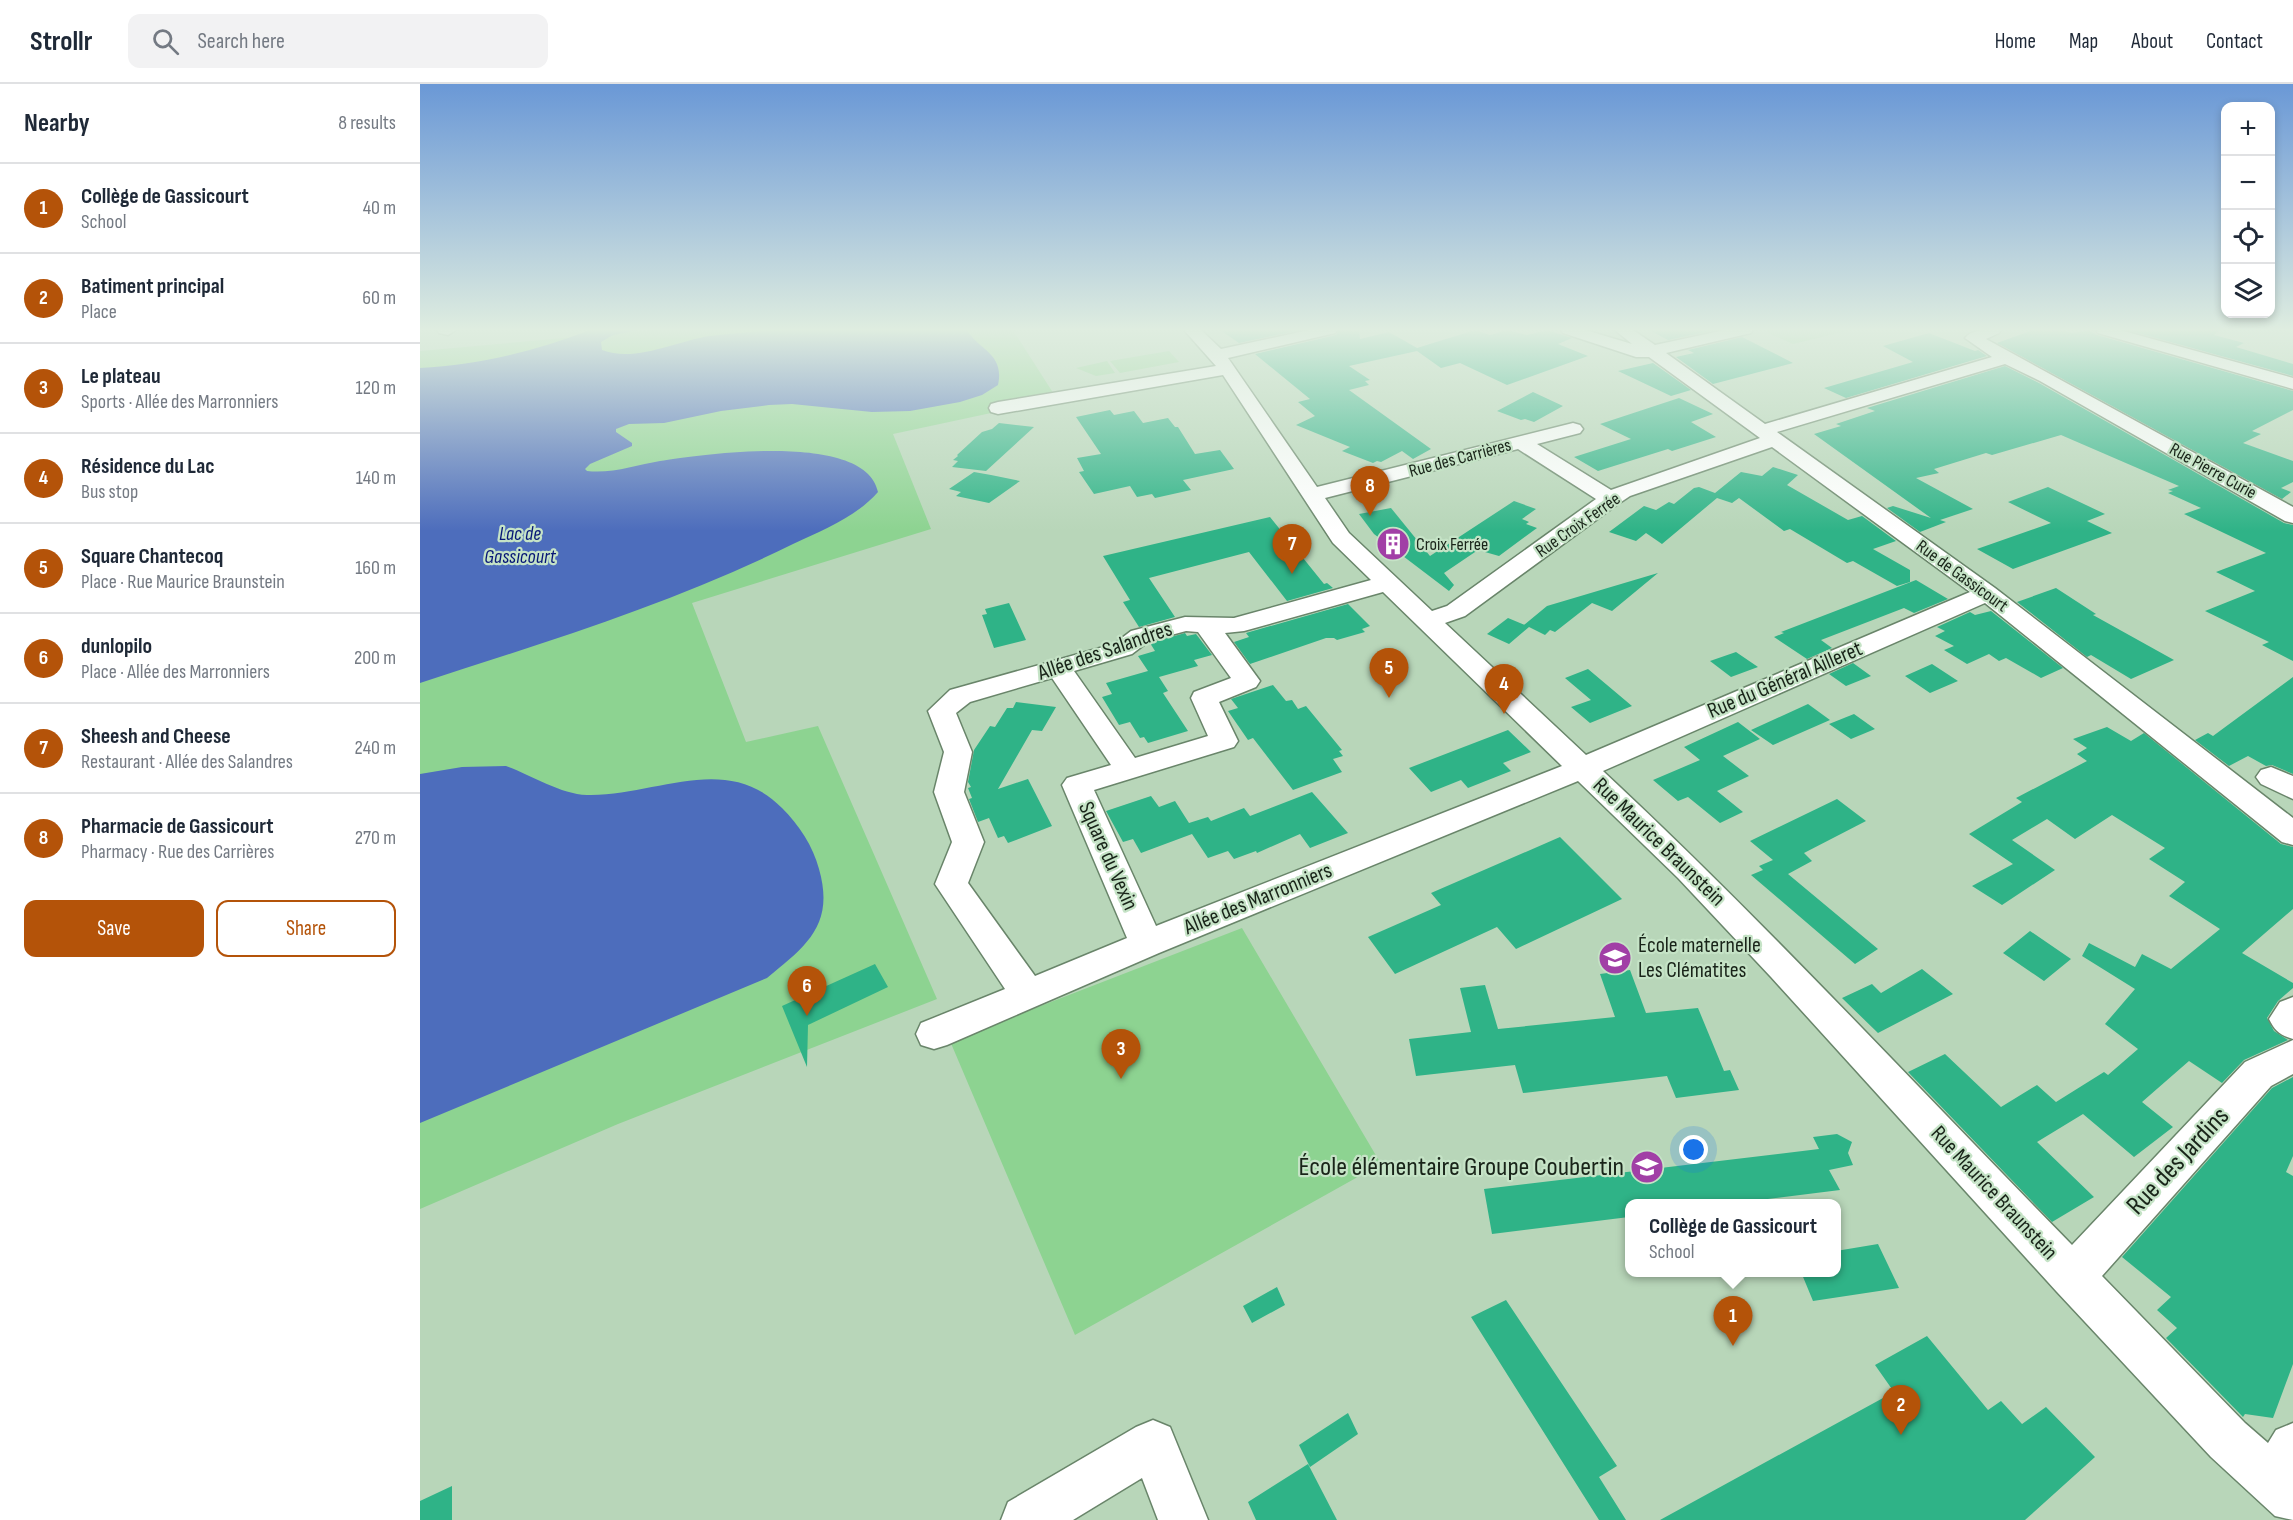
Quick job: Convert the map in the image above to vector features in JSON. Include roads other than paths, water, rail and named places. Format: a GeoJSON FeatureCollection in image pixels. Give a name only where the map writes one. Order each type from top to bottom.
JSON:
{"type":"FeatureCollection","features":[{"type":"Feature","properties":{"kind":"street"},"geometry":{"type":"LineString","coordinates":[[998,408],[1052,397]]}},
{"type":"Feature","properties":{"kind":"street","name":"Rue Maurice Braunstein"},"geometry":{"type":"LineString","coordinates":[[1246,397],[1341,538],[1689,870],[2228,1440],[2286,1476]]}},
{"type":"Feature","properties":{"kind":"street","name":"Rue de Gassicourt"},"geometry":{"type":"LineString","coordinates":[[1715,397],[1987,593],[2293,834]]}},
{"type":"Feature","properties":{"kind":"street","name":"Rue Croix Ferrée"},"geometry":{"type":"LineString","coordinates":[[1426,621],[1456,611],[1610,499],[1623,492],[1769,435],[1886,397]]}},
{"type":"Feature","properties":{"kind":"street","name":"Rue Pierre Curie"},"geometry":{"type":"LineString","coordinates":[[2083,397],[2293,516]]}},
{"type":"Feature","properties":{"kind":"street","name":"Rue des Carrières"},"geometry":{"type":"LineString","coordinates":[[1311,494],[1333,491],[1573,429]]}},
{"type":"Feature","properties":{"kind":"street"},"geometry":{"type":"LineString","coordinates":[[1520,442],[1610,499]]}},
{"type":"Feature","properties":{"kind":"street","name":"Allée des Salandres"},"geometry":{"type":"LineString","coordinates":[[1028,994],[951,884],[968,842],[949,792],[958,752],[942,711],[960,696],[1123,649],[1140,636],[1185,624],[1235,626],[1386,583]]}},
{"type":"Feature","properties":{"kind":"street","name":"Rue du Général Ailleret"},"geometry":{"type":"LineString","coordinates":[[1583,768],[1987,593]]}},
{"type":"Feature","properties":{"kind":"street","name":"Square du Vexin"},"geometry":{"type":"LineString","coordinates":[[1147,944],[1077,786],[1224,741],[1204,698],[1247,681],[1204,624]]}},
{"type":"Feature","properties":{"kind":"street"},"geometry":{"type":"LineString","coordinates":[[1059,668],[1129,770]]}},
{"type":"Feature","properties":{"kind":"street","name":"Allée des Marronniers"},"geometry":{"type":"LineString","coordinates":[[934,1034],[1147,944],[1583,768]]}},
{"type":"Feature","properties":{"kind":"street"},"geometry":{"type":"LineString","coordinates":[[2293,1012],[2287,1019],[2293,1024]]}},
{"type":"Feature","properties":{"kind":"street","name":"Rue des Jardins"},"geometry":{"type":"LineString","coordinates":[[2072,1277],[2258,1074],[2293,1056]]}},
{"type":"Feature","properties":{"kind":"street"},"geometry":{"type":"LineString","coordinates":[[1026,1520],[1153,1444],[1184,1520]]}},
{"type":"Feature","properties":{"kind":"water","name":"Lac de Gassicourt"},"geometry":{"type":"Polygon","coordinates":[[[420,397],[976,397],[910,411],[872,412],[792,404],[769,405],[721,411],[664,423],[629,424],[616,429],[616,432],[632,443],[632,446],[590,464],[585,469],[587,471],[615,470],[711,454],[781,451],[845,460],[867,473],[878,492],[860,509],[838,522],[702,585],[609,620],[420,683],[420,397]]]}},
{"type":"Feature","properties":{"kind":"water"},"geometry":{"type":"Polygon","coordinates":[[[506,766],[556,788],[587,795],[612,794],[713,779],[737,782],[760,791],[782,808],[805,836],[813,852],[823,888],[820,920],[814,933],[805,944],[767,978],[420,1123],[420,774],[462,767],[506,766]]]}},
{"type":"Feature","properties":{"kind":"place","name":"Pharmacie de Gassicourt"},"geometry":{"type":"Point","coordinates":[1370,516]}},
{"type":"Feature","properties":{"kind":"place","name":"Croix Ferrée"},"geometry":{"type":"Point","coordinates":[1393,544]}},
{"type":"Feature","properties":{"kind":"place","name":"Sheesh and Cheese"},"geometry":{"type":"Point","coordinates":[1292,574]}},
{"type":"Feature","properties":{"kind":"place","name":"Square Chantecoq"},"geometry":{"type":"Point","coordinates":[1389,698]}},
{"type":"Feature","properties":{"kind":"place","name":"Résidence du Lac"},"geometry":{"type":"Point","coordinates":[1504,714]}},
{"type":"Feature","properties":{"kind":"place","name":"École maternelle Les Clématites"},"geometry":{"type":"Point","coordinates":[1615,958]}},
{"type":"Feature","properties":{"kind":"place","name":"dunlopilo"},"geometry":{"type":"Point","coordinates":[807,1016]}},
{"type":"Feature","properties":{"kind":"place","name":"Le plateau"},"geometry":{"type":"Point","coordinates":[1121,1079]}},
{"type":"Feature","properties":{"kind":"place","name":"École élémentaire Groupe Coubertin"},"geometry":{"type":"Point","coordinates":[1647,1167]}},
{"type":"Feature","properties":{"kind":"place","name":"Collège de Gassicourt"},"geometry":{"type":"Point","coordinates":[1733,1346]}},
{"type":"Feature","properties":{"kind":"place","name":"Batiment principal"},"geometry":{"type":"Point","coordinates":[1901,1435]}}]}
